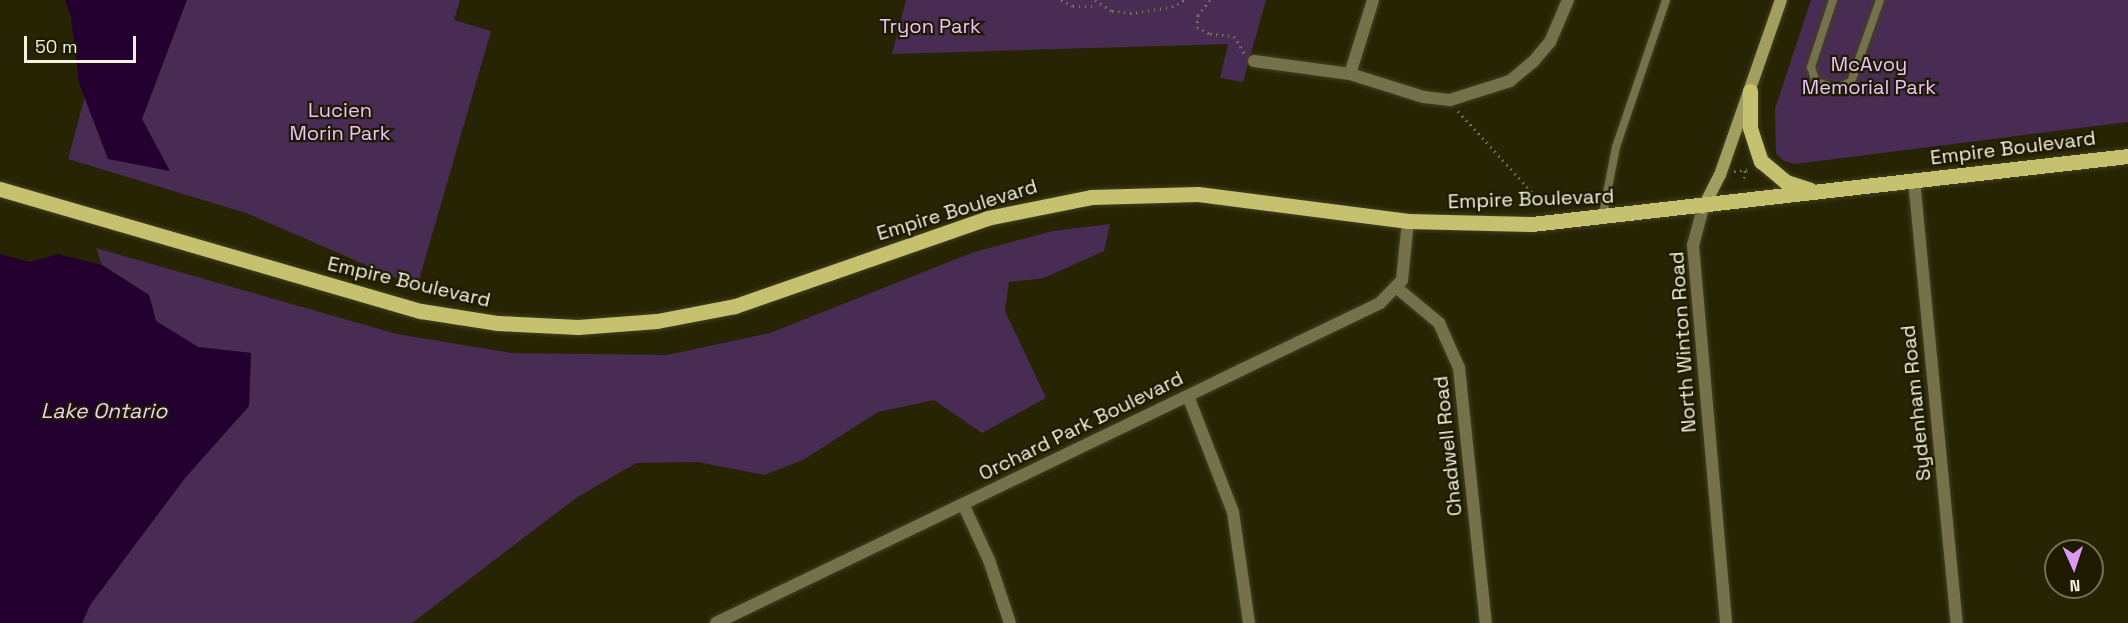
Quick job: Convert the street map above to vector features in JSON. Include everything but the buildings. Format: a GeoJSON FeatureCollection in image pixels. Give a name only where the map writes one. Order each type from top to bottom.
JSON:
{"type":"FeatureCollection","features":[{"type":"Feature","properties":{"kind":"main road","name":"North Winton Road"},"geometry":{"type":"LineString","coordinates":[[1703,208],[1750,91],[1781,0]]}},
{"type":"Feature","properties":{"kind":"main road"},"geometry":{"type":"LineString","coordinates":[[1750,91],[1751,135],[1765,165],[1786,182],[1825,192]]}},
{"type":"Feature","properties":{"kind":"main road","name":"Empire Boulevard"},"geometry":{"type":"LineString","coordinates":[[0,189],[393,304],[473,320],[551,327],[657,321],[735,306],[971,223],[1065,200],[1198,194],[1408,221],[1505,225],[1602,219],[1703,208],[1914,180],[2128,156]]}},
{"type":"Feature","properties":{"kind":"street"},"geometry":{"type":"LineString","coordinates":[[1350,74],[1373,0]]}},
{"type":"Feature","properties":{"kind":"street"},"geometry":{"type":"LineString","coordinates":[[1254,61],[1350,74],[1424,97],[1450,100],[1510,81],[1533,62],[1550,42],[1568,0]]}},
{"type":"Feature","properties":{"kind":"street","name":"Sydenham Road"},"geometry":{"type":"LineString","coordinates":[[1914,180],[1957,623]]}},
{"type":"Feature","properties":{"kind":"street","name":"North Winton Road"},"geometry":{"type":"LineString","coordinates":[[1703,208],[1693,245],[1726,623]]}},
{"type":"Feature","properties":{"kind":"street"},"geometry":{"type":"LineString","coordinates":[[1397,288],[1404,270],[1408,221]]}},
{"type":"Feature","properties":{"kind":"street","name":"Orchard Park Boulevard"},"geometry":{"type":"LineString","coordinates":[[716,623],[739,618],[963,504],[1380,303],[1397,288]]}},
{"type":"Feature","properties":{"kind":"street","name":"Chadwell Road"},"geometry":{"type":"LineString","coordinates":[[1397,288],[1439,323],[1459,368],[1486,623]]}},
{"type":"Feature","properties":{"kind":"street"},"geometry":{"type":"LineString","coordinates":[[1188,396],[1233,512],[1249,623]]}},
{"type":"Feature","properties":{"kind":"street"},"geometry":{"type":"LineString","coordinates":[[963,504],[993,568],[1010,623]]}},
{"type":"Feature","properties":{"kind":"lane"},"geometry":{"type":"LineString","coordinates":[[1602,219],[1616,147],[1666,0]]}},
{"type":"Feature","properties":{"kind":"lane"},"geometry":{"type":"LineString","coordinates":[[1833,0],[1811,67],[1816,82],[1836,88],[1851,82],[1880,0]]}},
{"type":"Feature","properties":{"kind":"path"},"geometry":{"type":"LineString","coordinates":[[1061,0],[1073,6],[1098,6],[1130,13],[1172,7],[1184,0]]}},
{"type":"Feature","properties":{"kind":"path"},"geometry":{"type":"LineString","coordinates":[[1095,0],[1098,6]]}},
{"type":"Feature","properties":{"kind":"path"},"geometry":{"type":"LineString","coordinates":[[1210,0],[1198,15],[1197,27],[1210,34],[1234,36],[1254,61]]}},
{"type":"Feature","properties":{"kind":"path"},"geometry":{"type":"LineString","coordinates":[[1450,100],[1538,199]]}},
{"type":"Feature","properties":{"kind":"path"},"geometry":{"type":"LineString","coordinates":[[1734,171],[1753,169]]}},
{"type":"Feature","properties":{"kind":"path"},"geometry":{"type":"LineString","coordinates":[[1744,178],[1745,170]]}},
{"type":"Feature","properties":{"kind":"green space","name":"Lucien Morin Park"},"geometry":{"type":"Polygon","coordinates":[[[111,0],[460,0],[454,20],[491,31],[417,287],[246,213],[68,159],[111,0]]]}},
{"type":"Feature","properties":{"kind":"green space","name":"Tryon Park"},"geometry":{"type":"Polygon","coordinates":[[[906,0],[1266,0],[1243,82],[1220,78],[1228,44],[892,54],[906,0]]]}},
{"type":"Feature","properties":{"kind":"green space","name":"McAvoy Memorial Park"},"geometry":{"type":"Polygon","coordinates":[[[1811,0],[2128,0],[2128,122],[1795,164],[1784,161],[1776,154],[1775,109],[1811,0]]]}},
{"type":"Feature","properties":{"kind":"green space"},"geometry":{"type":"Polygon","coordinates":[[[1110,224],[1104,251],[1044,278],[1009,282],[1005,311],[1046,398],[982,433],[934,400],[878,412],[803,460],[764,475],[698,462],[636,463],[576,498],[412,623],[82,623],[90,605],[185,478],[249,406],[251,353],[198,347],[156,321],[149,295],[102,265],[96,248],[397,334],[511,353],[667,355],[770,333],[974,252],[1053,231],[1110,224]]]}},
{"type":"Feature","properties":{"kind":"water"},"geometry":{"type":"Polygon","coordinates":[[[65,0],[187,0],[142,119],[170,171],[108,159],[79,83],[71,17],[65,0]]]}},
{"type":"Feature","properties":{"kind":"water","name":"Lake Ontario"},"geometry":{"type":"Polygon","coordinates":[[[0,254],[30,262],[58,254],[102,265],[149,295],[156,321],[198,347],[251,353],[249,406],[185,478],[90,605],[82,623],[0,623],[0,254]]]}}]}
